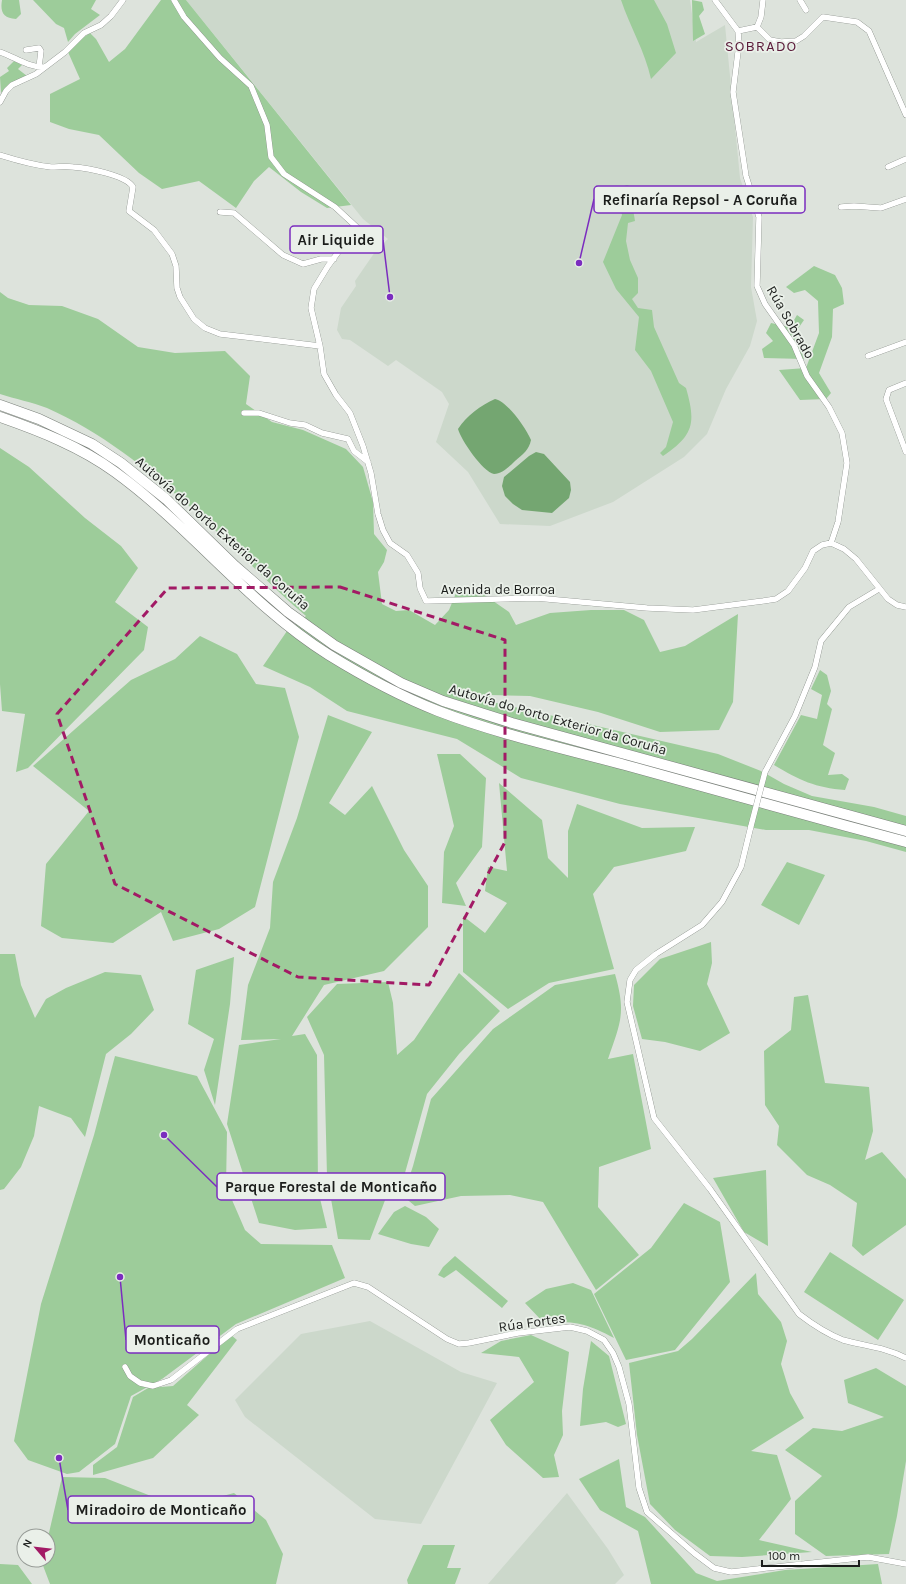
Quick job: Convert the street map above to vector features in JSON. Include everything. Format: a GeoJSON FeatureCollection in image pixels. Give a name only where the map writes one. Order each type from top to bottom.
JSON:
{"type":"FeatureCollection","features":[{"type":"Feature","properties":{"kind":"highway","name":"Autovía do Porto Exterior da Coruña"},"geometry":{"type":"LineString","coordinates":[[0,405],[39,419],[85,441],[121,462],[166,499],[236,566],[288,612],[334,645],[401,682],[443,701],[512,723],[906,831]]}},
{"type":"Feature","properties":{"kind":"highway","name":"Autovía do Porto Exterior da Coruña"},"geometry":{"type":"LineString","coordinates":[[0,417],[35,430],[80,451],[114,472],[158,507],[228,574],[281,620],[328,654],[396,693],[439,711],[508,734],[906,842]]}},
{"type":"Feature","properties":{"kind":"street"},"geometry":{"type":"LineString","coordinates":[[0,102],[6,91],[12,85],[36,74],[41,67],[65,52],[84,33],[112,16],[123,0]]}},
{"type":"Feature","properties":{"kind":"street","name":"Avenida de Borroa"},"geometry":{"type":"LineString","coordinates":[[174,0],[184,17],[220,58],[251,86],[267,125],[271,157],[284,174],[335,207],[361,231],[334,258],[314,289],[311,308],[320,346],[324,374],[336,395],[350,413],[368,462],[378,514],[383,530],[390,543],[407,555],[418,573],[420,588],[426,601],[536,598],[647,608],[693,610],[756,602],[776,598],[788,591],[805,568],[813,551],[822,545],[831,543]]}},
{"type":"Feature","properties":{"kind":"street"},"geometry":{"type":"LineString","coordinates":[[715,0],[738,31],[757,27]]}},
{"type":"Feature","properties":{"kind":"street"},"geometry":{"type":"LineString","coordinates":[[757,27],[761,17],[763,0]]}},
{"type":"Feature","properties":{"kind":"street"},"geometry":{"type":"LineString","coordinates":[[800,0],[806,10]]}},
{"type":"Feature","properties":{"kind":"street"},"geometry":{"type":"LineString","coordinates":[[757,27],[770,40],[781,42],[796,41],[804,36],[823,17],[857,22],[869,32],[906,115]]}},
{"type":"Feature","properties":{"kind":"street","name":"Rúa Sobrado"},"geometry":{"type":"LineString","coordinates":[[738,31],[739,44],[733,92],[746,176],[759,217],[757,286],[765,304],[794,345],[806,376],[829,407],[842,433],[847,463],[838,522],[831,543]]}},
{"type":"Feature","properties":{"kind":"street"},"geometry":{"type":"LineString","coordinates":[[26,50],[39,48],[41,51],[41,67]]}},
{"type":"Feature","properties":{"kind":"street"},"geometry":{"type":"LineString","coordinates":[[0,52],[8,54],[21,63],[41,67]]}},
{"type":"Feature","properties":{"kind":"street"},"geometry":{"type":"LineString","coordinates":[[0,155],[38,165],[53,167],[72,166],[88,169],[124,178],[131,183],[133,187],[129,211],[154,230],[172,254],[176,266],[177,288],[180,297],[194,319],[204,328],[220,334],[320,346]]}},
{"type":"Feature","properties":{"kind":"street"},"geometry":{"type":"LineString","coordinates":[[888,167],[906,159]]}},
{"type":"Feature","properties":{"kind":"street"},"geometry":{"type":"LineString","coordinates":[[841,207],[854,206],[880,208],[906,199]]}},
{"type":"Feature","properties":{"kind":"street"},"geometry":{"type":"LineString","coordinates":[[220,212],[234,213],[283,255],[303,264],[320,259],[334,258]]}},
{"type":"Feature","properties":{"kind":"street"},"geometry":{"type":"LineString","coordinates":[[868,356],[906,342]]}},
{"type":"Feature","properties":{"kind":"street"},"geometry":{"type":"LineString","coordinates":[[906,383],[889,390],[886,399],[906,452]]}},
{"type":"Feature","properties":{"kind":"street"},"geometry":{"type":"LineString","coordinates":[[244,413],[259,413],[305,426],[322,433],[348,439],[354,451],[368,462]]}},
{"type":"Feature","properties":{"kind":"street"},"geometry":{"type":"LineString","coordinates":[[831,543],[844,549],[856,559],[879,589],[893,602],[906,607]]}},
{"type":"Feature","properties":{"kind":"street"},"geometry":{"type":"LineString","coordinates":[[879,589],[849,606],[821,640],[815,667],[795,716],[765,772],[741,867],[722,902],[702,925],[656,954],[636,970],[630,980],[627,1002],[654,1118],[710,1189],[799,1314],[810,1323],[841,1339],[874,1346],[906,1358]]}},
{"type":"Feature","properties":{"kind":"street","name":"Rúa Fortes"},"geometry":{"type":"LineString","coordinates":[[125,1367],[130,1376],[140,1383],[154,1386],[171,1380],[237,1329],[354,1283],[368,1287],[447,1339],[459,1344],[487,1341],[518,1333],[570,1327],[587,1331],[604,1340],[613,1353],[619,1367],[629,1404],[639,1488],[647,1512],[694,1553],[714,1568],[731,1572],[868,1557],[906,1564]]}},
{"type":"Feature","properties":{"kind":"highlighted area"},"geometry":{"type":"Polygon","coordinates":[[[340,587],[505,640],[505,842],[429,985],[298,977],[115,884],[57,714],[168,588],[340,587]]]}},
{"type":"Feature","properties":{"kind":"shaded area"},"geometry":{"type":"Polygon","coordinates":[[[2,0],[19,0],[21,14],[16,19],[3,14],[2,0]]]}},
{"type":"Feature","properties":{"kind":"shaded area"},"geometry":{"type":"Polygon","coordinates":[[[33,0],[96,0],[91,9],[100,15],[75,34],[68,42],[64,28],[56,24],[33,0]]]}},
{"type":"Feature","properties":{"kind":"shaded area"},"geometry":{"type":"Polygon","coordinates":[[[161,0],[186,0],[351,205],[327,208],[301,192],[269,167],[254,181],[236,208],[199,181],[162,189],[139,173],[99,135],[69,129],[50,122],[50,94],[80,79],[68,52],[81,39],[90,33],[96,39],[109,62],[125,49],[161,0]]]}},
{"type":"Feature","properties":{"kind":"shaded area"},"geometry":{"type":"Polygon","coordinates":[[[186,0],[690,0],[696,42],[725,25],[740,178],[753,217],[751,287],[757,321],[750,346],[726,389],[707,434],[684,457],[613,502],[550,526],[500,524],[468,472],[436,442],[449,404],[442,392],[396,360],[388,366],[350,340],[342,339],[337,330],[341,308],[356,286],[355,281],[377,249],[388,239],[363,219],[186,0]]]}},
{"type":"Feature","properties":{"kind":"shaded area"},"geometry":{"type":"Polygon","coordinates":[[[621,0],[654,0],[667,24],[676,53],[651,79],[645,59],[621,0]]]}},
{"type":"Feature","properties":{"kind":"shaded area"},"geometry":{"type":"Polygon","coordinates":[[[692,0],[702,2],[704,10],[699,16],[705,34],[693,41],[692,0]]]}},
{"type":"Feature","properties":{"kind":"shaded area"},"geometry":{"type":"Polygon","coordinates":[[[14,61],[22,65],[18,69],[27,76],[6,87],[1,93],[0,77],[9,71],[7,68],[14,61]]]}},
{"type":"Feature","properties":{"kind":"shaded area"},"geometry":{"type":"Polygon","coordinates":[[[627,185],[632,187],[631,197],[635,221],[628,223],[626,241],[630,260],[638,278],[638,293],[632,299],[638,308],[652,310],[654,327],[679,383],[686,388],[691,410],[690,427],[687,434],[663,456],[660,453],[666,447],[673,422],[651,371],[635,350],[639,317],[616,289],[603,262],[622,215],[616,189],[627,185]]]}},
{"type":"Feature","properties":{"kind":"shaded area"},"geometry":{"type":"Polygon","coordinates":[[[814,266],[835,275],[842,288],[844,304],[833,309],[832,337],[819,373],[831,393],[826,399],[800,400],[779,370],[806,368],[819,333],[818,301],[805,290],[794,293],[786,287],[814,266]]]}},
{"type":"Feature","properties":{"kind":"shaded area"},"geometry":{"type":"Polygon","coordinates":[[[0,292],[8,298],[29,305],[62,306],[98,319],[138,347],[175,353],[225,351],[250,376],[246,404],[272,422],[303,430],[346,449],[363,467],[373,502],[374,534],[387,550],[384,562],[378,572],[382,604],[396,611],[409,610],[435,625],[449,610],[456,593],[483,594],[509,612],[516,625],[550,613],[591,610],[624,610],[644,620],[660,652],[685,646],[738,614],[733,702],[719,730],[660,732],[598,712],[530,696],[491,695],[488,701],[718,754],[761,771],[784,784],[812,796],[874,807],[906,816],[906,852],[866,841],[809,830],[766,830],[620,804],[521,778],[457,739],[347,711],[310,687],[263,666],[287,631],[306,616],[284,597],[201,517],[161,481],[139,464],[70,419],[47,408],[0,394],[0,292]]]}},
{"type":"Feature","properties":{"kind":"shaded area"},"geometry":{"type":"Polygon","coordinates":[[[797,315],[804,320],[795,333],[804,359],[764,358],[762,349],[773,341],[766,333],[771,323],[790,327],[797,315]]]}},
{"type":"Feature","properties":{"kind":"shaded area"},"geometry":{"type":"Polygon","coordinates":[[[495,399],[511,410],[531,440],[529,447],[523,454],[506,469],[497,474],[489,472],[484,468],[463,440],[458,429],[474,411],[495,399]]]}},
{"type":"Feature","properties":{"kind":"shaded area"},"geometry":{"type":"Polygon","coordinates":[[[0,448],[29,467],[85,518],[121,546],[138,568],[115,602],[148,627],[144,650],[28,768],[16,772],[25,714],[2,711],[0,684],[0,448]]]}},
{"type":"Feature","properties":{"kind":"shaded area"},"geometry":{"type":"Polygon","coordinates":[[[536,452],[544,454],[570,482],[571,490],[569,498],[552,513],[522,510],[505,496],[502,486],[504,477],[536,452]]]}},
{"type":"Feature","properties":{"kind":"shaded area"},"geometry":{"type":"Polygon","coordinates":[[[200,636],[237,654],[256,684],[285,688],[299,737],[255,907],[219,929],[173,941],[161,912],[113,943],[62,938],[41,926],[46,864],[89,811],[33,766],[131,680],[175,659],[200,636]]]}},
{"type":"Feature","properties":{"kind":"shaded area"},"geometry":{"type":"Polygon","coordinates":[[[820,670],[827,675],[831,691],[827,704],[832,709],[823,745],[835,753],[828,775],[842,774],[849,779],[845,790],[816,785],[792,775],[774,765],[801,715],[817,719],[822,695],[811,689],[820,670]]]}},
{"type":"Feature","properties":{"kind":"shaded area"},"geometry":{"type":"Polygon","coordinates":[[[328,715],[372,732],[329,803],[345,815],[372,786],[404,850],[428,886],[428,927],[384,971],[324,985],[292,1036],[305,1034],[317,1055],[318,1190],[327,1228],[295,1230],[259,1223],[227,1124],[239,1045],[281,1039],[241,1040],[248,985],[270,928],[273,882],[297,818],[328,715]]]}},
{"type":"Feature","properties":{"kind":"shaded area"},"geometry":{"type":"Polygon","coordinates":[[[437,754],[460,754],[486,778],[482,847],[456,883],[466,906],[442,903],[444,852],[454,826],[437,754]]]}},
{"type":"Feature","properties":{"kind":"shaded area"},"geometry":{"type":"Polygon","coordinates":[[[499,783],[542,820],[548,858],[568,878],[568,831],[577,804],[642,828],[695,827],[686,851],[614,867],[593,894],[614,969],[549,983],[508,1009],[463,972],[463,916],[485,933],[507,903],[485,891],[488,867],[507,871],[499,783]]]}},
{"type":"Feature","properties":{"kind":"shaded area"},"geometry":{"type":"Polygon","coordinates":[[[787,862],[825,875],[799,925],[761,905],[787,862]]]}},
{"type":"Feature","properties":{"kind":"shaded area"},"geometry":{"type":"Polygon","coordinates":[[[711,942],[712,963],[707,984],[730,1033],[700,1051],[665,1042],[642,1039],[633,1006],[634,985],[660,959],[711,942]]]}},
{"type":"Feature","properties":{"kind":"shaded area"},"geometry":{"type":"Polygon","coordinates":[[[0,954],[15,954],[21,985],[35,1018],[46,999],[66,988],[105,972],[141,975],[154,1010],[131,1034],[106,1054],[85,1137],[71,1118],[39,1106],[34,1136],[21,1167],[4,1189],[0,1190],[0,954]]]}},
{"type":"Feature","properties":{"kind":"shaded area"},"geometry":{"type":"Polygon","coordinates":[[[234,957],[230,1004],[215,1105],[204,1070],[214,1039],[188,1024],[196,970],[234,957]]]}},
{"type":"Feature","properties":{"kind":"shaded area"},"geometry":{"type":"Polygon","coordinates":[[[459,973],[500,1011],[459,1054],[427,1094],[398,1198],[387,1195],[370,1240],[338,1239],[327,1176],[324,1055],[307,1017],[337,984],[388,982],[393,1003],[397,1055],[414,1040],[459,973]]]}},
{"type":"Feature","properties":{"kind":"shaded area"},"geometry":{"type":"Polygon","coordinates":[[[615,974],[621,1008],[619,1026],[608,1059],[633,1054],[651,1149],[599,1167],[598,1207],[639,1255],[596,1290],[543,1202],[510,1195],[461,1196],[415,1206],[403,1196],[413,1166],[431,1099],[493,1029],[555,985],[615,974]]]}},
{"type":"Feature","properties":{"kind":"shaded area"},"geometry":{"type":"Polygon","coordinates":[[[808,995],[825,1083],[869,1087],[873,1131],[865,1160],[882,1152],[906,1179],[906,1225],[863,1256],[852,1246],[857,1203],[830,1185],[807,1175],[777,1145],[779,1126],[765,1105],[764,1051],[791,1030],[794,997],[808,995]]]}},
{"type":"Feature","properties":{"kind":"shaded area"},"geometry":{"type":"Polygon","coordinates":[[[115,1056],[197,1076],[227,1132],[226,1186],[245,1230],[261,1244],[332,1245],[345,1278],[236,1324],[162,1379],[131,1396],[115,1444],[79,1472],[67,1474],[28,1460],[14,1441],[41,1304],[94,1135],[115,1056]]]}},
{"type":"Feature","properties":{"kind":"shaded area"},"geometry":{"type":"Polygon","coordinates":[[[766,1170],[768,1246],[744,1232],[713,1178],[766,1170]]]}},
{"type":"Feature","properties":{"kind":"shaded area"},"geometry":{"type":"Polygon","coordinates":[[[684,1203],[720,1222],[730,1282],[675,1350],[626,1360],[594,1294],[651,1248],[684,1203]]]}},
{"type":"Feature","properties":{"kind":"shaded area"},"geometry":{"type":"Polygon","coordinates":[[[405,1206],[426,1217],[439,1229],[429,1247],[411,1244],[378,1234],[394,1212],[405,1206]]]}},
{"type":"Feature","properties":{"kind":"shaded area"},"geometry":{"type":"Polygon","coordinates":[[[830,1252],[904,1300],[878,1340],[804,1292],[830,1252]]]}},
{"type":"Feature","properties":{"kind":"shaded area"},"geometry":{"type":"Polygon","coordinates":[[[455,1256],[508,1301],[502,1308],[456,1270],[444,1278],[438,1275],[443,1267],[455,1256]]]}},
{"type":"Feature","properties":{"kind":"shaded area"},"geometry":{"type":"Polygon","coordinates":[[[756,1273],[758,1294],[781,1322],[787,1341],[781,1364],[790,1393],[804,1418],[751,1451],[777,1455],[791,1499],[759,1540],[812,1552],[742,1557],[710,1556],[675,1530],[650,1504],[637,1435],[629,1363],[678,1351],[692,1339],[756,1273]]]}},
{"type":"Feature","properties":{"kind":"shaded area"},"geometry":{"type":"Polygon","coordinates":[[[573,1283],[591,1290],[614,1338],[596,1329],[580,1324],[543,1322],[525,1303],[546,1289],[573,1283]]]}},
{"type":"Feature","properties":{"kind":"shaded area"},"geometry":{"type":"Polygon","coordinates":[[[370,1321],[461,1372],[497,1383],[421,1524],[375,1519],[245,1417],[235,1400],[301,1334],[370,1321]]]}},
{"type":"Feature","properties":{"kind":"shaded area"},"geometry":{"type":"Polygon","coordinates":[[[231,1335],[237,1340],[187,1405],[199,1415],[153,1458],[93,1475],[93,1465],[117,1447],[133,1397],[148,1388],[173,1386],[231,1335]]]}},
{"type":"Feature","properties":{"kind":"shaded area"},"geometry":{"type":"Polygon","coordinates":[[[531,1335],[569,1352],[562,1411],[563,1435],[554,1455],[559,1477],[543,1478],[506,1445],[490,1420],[534,1382],[519,1357],[481,1353],[501,1341],[531,1335]]]}},
{"type":"Feature","properties":{"kind":"shaded area"},"geometry":{"type":"Polygon","coordinates":[[[591,1341],[609,1356],[626,1424],[618,1427],[606,1422],[580,1426],[583,1389],[591,1341]]]}},
{"type":"Feature","properties":{"kind":"shaded area"},"geometry":{"type":"Polygon","coordinates":[[[876,1368],[906,1386],[906,1461],[889,1554],[826,1556],[795,1534],[795,1501],[822,1476],[785,1450],[813,1428],[842,1431],[884,1417],[848,1403],[844,1380],[876,1368]]]}},
{"type":"Feature","properties":{"kind":"shaded area"},"geometry":{"type":"Polygon","coordinates":[[[619,1459],[626,1507],[645,1517],[696,1573],[717,1581],[785,1570],[878,1564],[882,1584],[651,1584],[638,1531],[600,1510],[579,1479],[619,1459]]]}},
{"type":"Feature","properties":{"kind":"shaded area"},"geometry":{"type":"Polygon","coordinates":[[[62,1477],[105,1478],[151,1496],[166,1511],[234,1493],[266,1520],[283,1554],[276,1584],[50,1584],[44,1568],[56,1568],[56,1528],[50,1528],[62,1477]]]}},
{"type":"Feature","properties":{"kind":"shaded area"},"geometry":{"type":"Polygon","coordinates":[[[567,1493],[608,1549],[624,1575],[615,1584],[488,1584],[567,1493]]]}},
{"type":"Feature","properties":{"kind":"shaded area"},"geometry":{"type":"Polygon","coordinates":[[[423,1545],[455,1545],[447,1568],[461,1568],[455,1584],[408,1584],[407,1580],[423,1545]]]}},
{"type":"Feature","properties":{"kind":"shaded area"},"geometry":{"type":"Polygon","coordinates":[[[0,1564],[16,1565],[16,1568],[20,1568],[32,1584],[0,1584],[0,1564]]]}},
{"type":"Feature","properties":{"kind":"place","name":"Refinaría Repsol - A Coruña"},"geometry":{"type":"Point","coordinates":[579,263]}},
{"type":"Feature","properties":{"kind":"place","name":"Air Liquide"},"geometry":{"type":"Point","coordinates":[390,297]}},
{"type":"Feature","properties":{"kind":"place","name":"Parque Forestal de Monticaño"},"geometry":{"type":"Point","coordinates":[164,1135]}},
{"type":"Feature","properties":{"kind":"place","name":"Monticaño"},"geometry":{"type":"Point","coordinates":[120,1277]}},
{"type":"Feature","properties":{"kind":"place","name":"Miradoiro de Monticaño"},"geometry":{"type":"Point","coordinates":[59,1458]}},
{"type":"Feature","properties":{"kind":"district","name":"SOBRADO"},"geometry":{"type":"Point","coordinates":[761,46]}}]}
